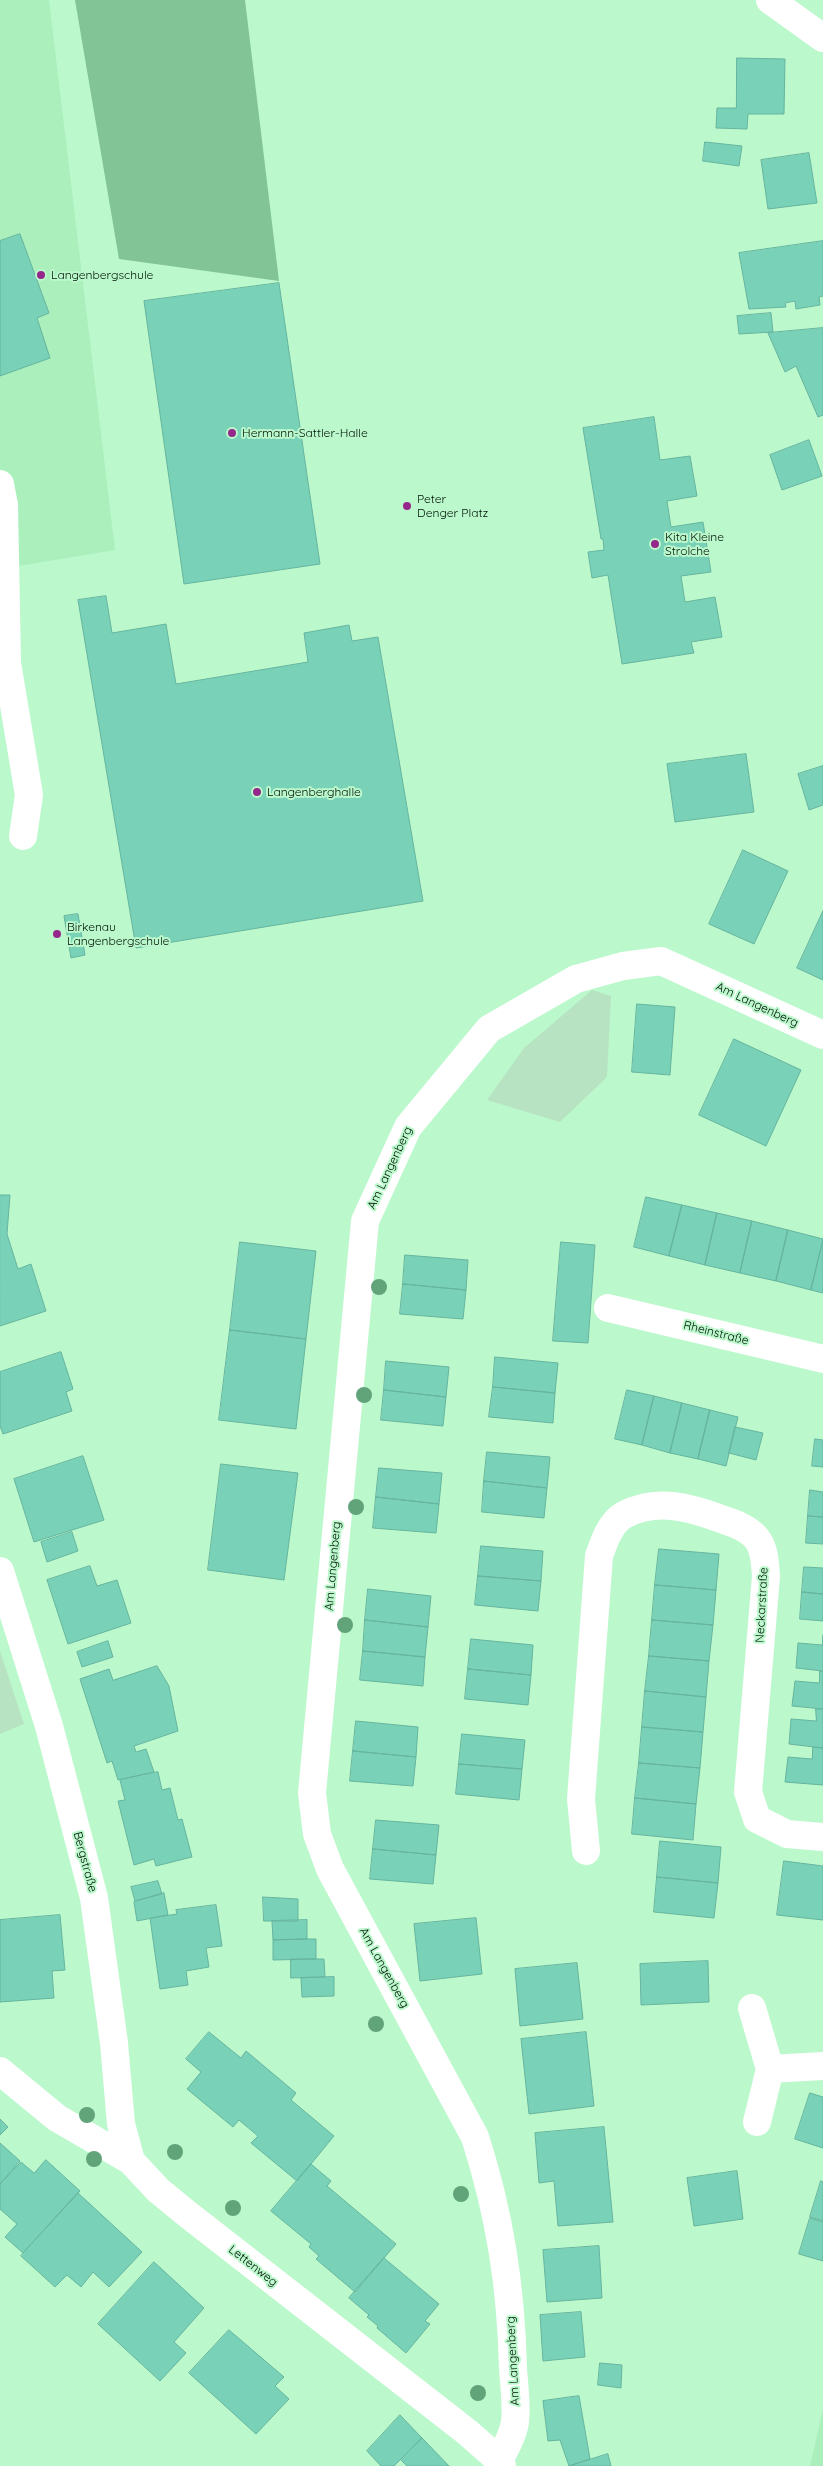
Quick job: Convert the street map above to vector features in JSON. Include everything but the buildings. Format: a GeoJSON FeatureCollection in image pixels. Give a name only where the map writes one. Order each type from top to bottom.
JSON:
{"type":"FeatureCollection","features":[{"type":"Feature","properties":{"kind":"street"},"geometry":{"type":"LineString","coordinates":[[770,0],[823,38]]}},
{"type":"Feature","properties":{"kind":"street"},"geometry":{"type":"LineString","coordinates":[[0,484],[4,514],[7,663],[29,795],[23,836]]}},
{"type":"Feature","properties":{"kind":"street","name":"Am Langenberg"},"geometry":{"type":"LineString","coordinates":[[501,2463],[515,2422],[512,2333],[505,2255],[489,2180],[475,2137],[330,1869],[317,1834],[312,1793],[365,1222],[408,1127],[489,1029],[576,978],[622,966],[660,961],[823,1035]]}},
{"type":"Feature","properties":{"kind":"street","name":"Rheinstraße"},"geometry":{"type":"LineString","coordinates":[[608,1308],[823,1359]]}},
{"type":"Feature","properties":{"kind":"street","name":"Neckarstraße"},"geometry":{"type":"LineString","coordinates":[[586,1851],[581,1799],[599,1556],[607,1534],[623,1516],[642,1508],[654,1506],[682,1506],[698,1510],[749,1531],[759,1542],[766,1576],[748,1792],[758,1818],[788,1834],[823,1837]]}},
{"type":"Feature","properties":{"kind":"street","name":"Bergstraße"},"geometry":{"type":"LineString","coordinates":[[0,1571],[49,1726],[94,1898],[114,2043],[122,2124],[131,2161]]}},
{"type":"Feature","properties":{"kind":"street"},"geometry":{"type":"LineString","coordinates":[[752,2008],[770,2069],[757,2122]]}},
{"type":"Feature","properties":{"kind":"street"},"geometry":{"type":"LineString","coordinates":[[770,2069],[823,2066]]}},
{"type":"Feature","properties":{"kind":"street","name":"Lettenweg"},"geometry":{"type":"LineString","coordinates":[[0,2071],[57,2118],[131,2161],[158,2190],[186,2213],[467,2432],[501,2463]]}},
{"type":"Feature","properties":{"kind":"shaded area","name":"Langenbergschule"},"geometry":{"type":"Polygon","coordinates":[[[0,0],[49,0],[115,550],[0,569],[0,0]]]}},
{"type":"Feature","properties":{"kind":"shaded area"},"geometry":{"type":"Polygon","coordinates":[[[75,0],[245,0],[279,281],[119,259],[75,0]]]}},
{"type":"Feature","properties":{"kind":"shaded area"},"geometry":{"type":"Polygon","coordinates":[[[592,990],[611,996],[607,1077],[560,1122],[487,1100],[524,1048],[592,990]]]}},
{"type":"Feature","properties":{"kind":"shaded area"},"geometry":{"type":"Polygon","coordinates":[[[0,1651],[24,1724],[0,1734],[0,1651]]]}},
{"type":"Feature","properties":{"kind":"shaded area"},"geometry":{"type":"Polygon","coordinates":[[[823,2409],[823,2466],[810,2466],[823,2409]]]}},
{"type":"Feature","properties":{"kind":"place","name":"Langenbergschule"},"geometry":{"type":"Point","coordinates":[41,275]}},
{"type":"Feature","properties":{"kind":"place","name":"Hermann-Sattler-Halle"},"geometry":{"type":"Point","coordinates":[232,433]}},
{"type":"Feature","properties":{"kind":"place","name":"Peter Denger Platz"},"geometry":{"type":"Point","coordinates":[407,506]}},
{"type":"Feature","properties":{"kind":"place","name":"Kita Kleine Strolche"},"geometry":{"type":"Point","coordinates":[655,544]}},
{"type":"Feature","properties":{"kind":"place","name":"Langenberghalle"},"geometry":{"type":"Point","coordinates":[257,792]}},
{"type":"Feature","properties":{"kind":"place","name":"Birkenau Langenbergschule"},"geometry":{"type":"Point","coordinates":[57,934]}}]}
